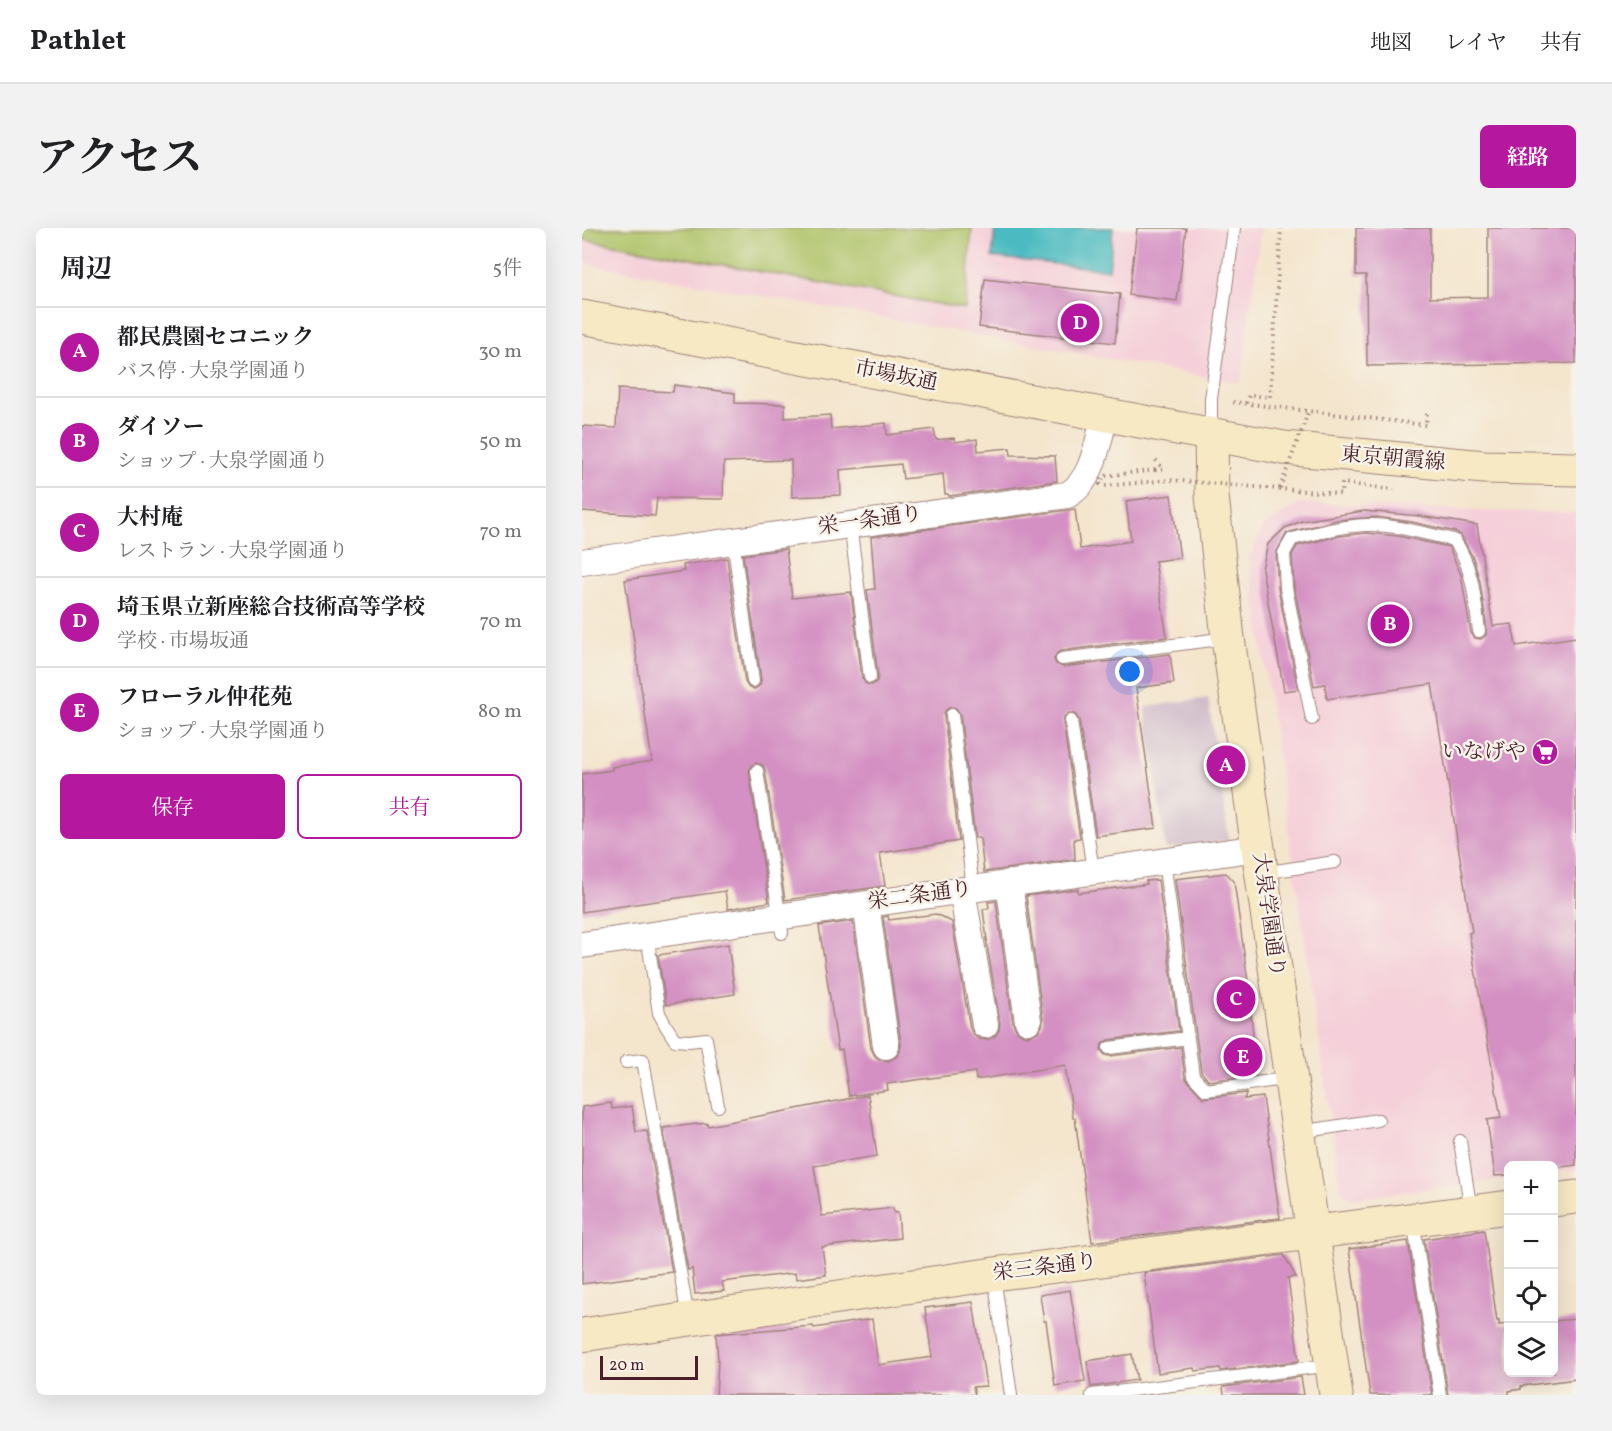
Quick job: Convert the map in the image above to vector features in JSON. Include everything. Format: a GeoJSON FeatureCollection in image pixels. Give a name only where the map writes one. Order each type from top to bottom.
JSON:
{"type":"FeatureCollection","features":[{"type":"Feature","properties":{"kind":"street","name":"市場坂通"},"geometry":{"type":"LineString","coordinates":[[582,317],[1211,434]]}},
{"type":"Feature","properties":{"kind":"street","name":"栄一条通り"},"geometry":{"type":"LineString","coordinates":[[582,562],[1067,495],[1078,489],[1084,480],[1105,415]]}},
{"type":"Feature","properties":{"kind":"street","name":"東京朝霞線"},"geometry":{"type":"LineString","coordinates":[[1211,434],[1284,448],[1349,455],[1484,466],[1576,469]]}},
{"type":"Feature","properties":{"kind":"street","name":"大泉学園通り"},"geometry":{"type":"LineString","coordinates":[[1211,434],[1212,496],[1228,638],[1334,1380]]}},
{"type":"Feature","properties":{"kind":"street","name":"栄二条通り"},"geometry":{"type":"LineString","coordinates":[[582,945],[647,936],[781,924],[866,904],[1164,861],[1260,861]]}},
{"type":"Feature","properties":{"kind":"street"},"geometry":{"type":"LineString","coordinates":[[1009,883],[1028,1021]]}},
{"type":"Feature","properties":{"kind":"street"},"geometry":{"type":"LineString","coordinates":[[968,889],[985,1025]]}},
{"type":"Feature","properties":{"kind":"street"},"geometry":{"type":"LineString","coordinates":[[866,904],[886,1046]]}},
{"type":"Feature","properties":{"kind":"street"},"geometry":{"type":"LineString","coordinates":[[1558,1199],[1576,1197]]}},
{"type":"Feature","properties":{"kind":"street","name":"栄三条通り"},"geometry":{"type":"LineString","coordinates":[[582,1335],[994,1274],[1413,1219],[1496,1211]]}},
{"type":"Feature","properties":{"kind":"lane"},"geometry":{"type":"LineString","coordinates":[[1211,434],[1211,399],[1234,228]]}},
{"type":"Feature","properties":{"kind":"lane"},"geometry":{"type":"LineString","coordinates":[[850,524],[870,677]]}},
{"type":"Feature","properties":{"kind":"lane"},"geometry":{"type":"LineString","coordinates":[[1312,719],[1286,588],[1284,554],[1292,539],[1322,531],[1367,525],[1409,530],[1454,540],[1462,551],[1472,584],[1479,631]]}},
{"type":"Feature","properties":{"kind":"lane"},"geometry":{"type":"LineString","coordinates":[[733,540],[753,681]]}},
{"type":"Feature","properties":{"kind":"lane"},"geometry":{"type":"LineString","coordinates":[[1062,659],[1228,638]]}},
{"type":"Feature","properties":{"kind":"lane"},"geometry":{"type":"LineString","coordinates":[[952,715],[968,889]]}},
{"type":"Feature","properties":{"kind":"lane"},"geometry":{"type":"LineString","coordinates":[[1071,721],[1094,871]]}},
{"type":"Feature","properties":{"kind":"lane"},"geometry":{"type":"LineString","coordinates":[[757,771],[781,924]]}},
{"type":"Feature","properties":{"kind":"lane"},"geometry":{"type":"LineString","coordinates":[[1164,861],[1193,1076],[1206,1090],[1292,1078]]}},
{"type":"Feature","properties":{"kind":"lane"},"geometry":{"type":"LineString","coordinates":[[1260,861],[1335,862]]}},
{"type":"Feature","properties":{"kind":"lane"},"geometry":{"type":"LineString","coordinates":[[647,936],[659,1013],[675,1040],[706,1039],[718,1106]]}},
{"type":"Feature","properties":{"kind":"lane"},"geometry":{"type":"LineString","coordinates":[[1109,1048],[1188,1038]]}},
{"type":"Feature","properties":{"kind":"lane"},"geometry":{"type":"LineString","coordinates":[[626,1062],[643,1060],[688,1320]]}},
{"type":"Feature","properties":{"kind":"lane"},"geometry":{"type":"LineString","coordinates":[[1299,1132],[1378,1120]]}},
{"type":"Feature","properties":{"kind":"lane"},"geometry":{"type":"LineString","coordinates":[[1460,1141],[1496,1211]]}},
{"type":"Feature","properties":{"kind":"lane"},"geometry":{"type":"LineString","coordinates":[[1413,1219],[1440,1395]]}},
{"type":"Feature","properties":{"kind":"lane"},"geometry":{"type":"LineString","coordinates":[[994,1274],[1011,1395]]}},
{"type":"Feature","properties":{"kind":"lane"},"geometry":{"type":"LineString","coordinates":[[1092,1395],[1334,1380]]}},
{"type":"Feature","properties":{"kind":"path"},"geometry":{"type":"LineString","coordinates":[[1281,228],[1270,398],[1249,395],[1248,404],[1426,425],[1427,412]]}},
{"type":"Feature","properties":{"kind":"path"},"geometry":{"type":"LineString","coordinates":[[1280,488],[1309,410]]}},
{"type":"Feature","properties":{"kind":"path"},"geometry":{"type":"LineString","coordinates":[[1148,457],[1156,459],[1163,469],[1104,476],[1100,484],[1103,486],[1170,480],[1341,494],[1341,483],[1394,490]]}},
{"type":"Feature","properties":{"kind":"shaded area"},"geometry":{"type":"Polygon","coordinates":[[[582,228],[1261,228],[1241,383],[582,263],[582,228]]]}},
{"type":"Feature","properties":{"kind":"shaded area"},"geometry":{"type":"Polygon","coordinates":[[[1301,503],[1576,513],[1576,1170],[1558,1172],[1558,1161],[1504,1161],[1504,1180],[1350,1199],[1341,1190],[1249,558],[1264,525],[1301,503]]]}},
{"type":"Feature","properties":{"kind":"shaded area"},"geometry":{"type":"Polygon","coordinates":[[[1208,698],[1229,840],[1166,849],[1145,707],[1208,698]]]}},
{"type":"Feature","properties":{"kind":"green space"},"geometry":{"type":"Polygon","coordinates":[[[582,228],[972,228],[965,309],[582,239],[582,228]]]}},
{"type":"Feature","properties":{"kind":"water"},"geometry":{"type":"Polygon","coordinates":[[[995,228],[1113,228],[1109,270],[992,257],[995,228]]]}},
{"type":"Feature","properties":{"kind":"building"},"geometry":{"type":"Polygon","coordinates":[[[1137,228],[1186,228],[1177,301],[1129,295],[1137,228]]]}},
{"type":"Feature","properties":{"kind":"building"},"geometry":{"type":"Polygon","coordinates":[[[1356,228],[1430,228],[1430,298],[1488,297],[1488,228],[1576,228],[1576,363],[1367,366],[1366,275],[1356,275],[1356,228]]]}},
{"type":"Feature","properties":{"kind":"building"},"geometry":{"type":"Polygon","coordinates":[[[985,279],[1120,294],[1115,343],[979,327],[985,279]]]}},
{"type":"Feature","properties":{"kind":"building"},"geometry":{"type":"Polygon","coordinates":[[[674,385],[735,393],[735,403],[785,404],[785,418],[830,415],[831,429],[886,423],[887,435],[934,429],[936,440],[954,438],[955,442],[977,439],[978,451],[1010,448],[1011,455],[1055,456],[1057,481],[949,496],[945,494],[943,474],[903,479],[901,464],[840,470],[841,495],[792,497],[791,460],[724,462],[723,499],[657,498],[655,516],[582,511],[582,426],[616,428],[618,389],[673,392],[674,385]]]}},
{"type":"Feature","properties":{"kind":"building"},"geometry":{"type":"Polygon","coordinates":[[[1171,495],[1180,558],[1155,561],[1167,637],[1061,651],[1054,659],[1056,664],[1063,667],[1170,654],[1174,683],[1136,688],[1156,828],[1096,836],[1079,720],[1075,714],[1069,713],[1064,717],[1063,722],[1080,838],[1074,839],[1075,859],[984,872],[980,838],[975,838],[960,714],[956,708],[950,707],[945,711],[944,716],[959,841],[880,853],[885,886],[785,900],[765,770],[763,765],[756,763],[751,765],[749,772],[769,902],[728,909],[725,891],[582,912],[582,774],[652,761],[625,580],[684,571],[683,565],[727,558],[745,682],[749,688],[755,689],[760,685],[761,680],[743,555],[786,549],[792,598],[851,592],[862,678],[866,684],[872,685],[877,681],[878,676],[867,590],[875,589],[871,537],[1075,509],[1080,549],[1131,541],[1126,501],[1171,495]]]}},
{"type":"Feature","properties":{"kind":"building"},"geometry":{"type":"Polygon","coordinates":[[[1364,511],[1420,516],[1477,525],[1493,626],[1512,624],[1516,646],[1576,637],[1576,1165],[1558,1167],[1558,1161],[1504,1161],[1504,1175],[1495,1176],[1487,1120],[1501,1118],[1469,933],[1472,932],[1432,684],[1327,699],[1325,684],[1314,686],[1294,587],[1292,555],[1297,546],[1339,536],[1366,533],[1398,536],[1449,547],[1461,575],[1471,633],[1475,638],[1481,639],[1486,635],[1487,630],[1480,582],[1473,558],[1461,535],[1456,532],[1377,517],[1337,520],[1287,533],[1276,553],[1278,588],[1298,689],[1284,691],[1262,569],[1268,544],[1285,528],[1302,521],[1364,511]]]}},
{"type":"Feature","properties":{"kind":"building"},"geometry":{"type":"Polygon","coordinates":[[[1226,873],[1234,881],[1254,1044],[1256,1044],[1259,1063],[1254,1075],[1209,1081],[1201,1072],[1175,879],[1226,873]]]}},
{"type":"Feature","properties":{"kind":"building"},"geometry":{"type":"Polygon","coordinates":[[[1158,880],[1179,1031],[1108,1040],[1102,1044],[1101,1050],[1105,1055],[1110,1056],[1181,1047],[1185,1078],[1203,1098],[1247,1093],[1244,1099],[1263,1097],[1280,1218],[1092,1242],[1075,1118],[1073,1118],[1065,1065],[976,1080],[975,1072],[887,1084],[888,1090],[849,1096],[842,1049],[838,1050],[819,926],[853,921],[871,1048],[880,1060],[888,1061],[896,1057],[901,1044],[883,917],[888,916],[889,920],[936,914],[952,922],[970,1028],[979,1039],[987,1040],[995,1036],[1000,1023],[983,909],[989,908],[988,902],[996,901],[1013,1023],[1017,1031],[1029,1036],[1038,1032],[1043,1019],[1026,896],[1078,889],[1078,893],[1147,884],[1146,881],[1158,880]]]}},
{"type":"Feature","properties":{"kind":"building"},"geometry":{"type":"Polygon","coordinates":[[[728,944],[735,994],[666,1005],[658,955],[728,944]]]}},
{"type":"Feature","properties":{"kind":"building"},"geometry":{"type":"Polygon","coordinates":[[[868,1095],[877,1156],[814,1166],[822,1216],[893,1208],[894,1213],[898,1212],[900,1238],[822,1247],[826,1275],[796,1279],[795,1273],[722,1282],[724,1291],[695,1294],[692,1269],[688,1270],[663,1128],[707,1123],[708,1126],[868,1095]]]}},
{"type":"Feature","properties":{"kind":"building"},"geometry":{"type":"Polygon","coordinates":[[[611,1103],[612,1109],[632,1106],[636,1132],[647,1131],[672,1272],[582,1284],[582,1107],[611,1103]]]}},
{"type":"Feature","properties":{"kind":"building"},"geometry":{"type":"Polygon","coordinates":[[[1484,1230],[1497,1321],[1499,1325],[1504,1324],[1504,1377],[1558,1377],[1558,1321],[1576,1319],[1576,1379],[1521,1386],[1521,1389],[1509,1391],[1509,1395],[1448,1395],[1424,1239],[1484,1230]]]}},
{"type":"Feature","properties":{"kind":"building"},"geometry":{"type":"Polygon","coordinates":[[[1408,1241],[1432,1395],[1370,1395],[1349,1249],[1408,1241]]]}},
{"type":"Feature","properties":{"kind":"building"},"geometry":{"type":"Polygon","coordinates":[[[1284,1255],[1296,1277],[1288,1278],[1299,1361],[1221,1371],[1220,1368],[1195,1371],[1194,1368],[1158,1373],[1144,1273],[1284,1255]]]}},
{"type":"Feature","properties":{"kind":"building"},"geometry":{"type":"Polygon","coordinates":[[[1070,1290],[1085,1381],[1055,1386],[1040,1295],[1070,1290]]]}},
{"type":"Feature","properties":{"kind":"building"},"geometry":{"type":"Polygon","coordinates":[[[973,1302],[986,1386],[973,1387],[975,1395],[716,1395],[718,1360],[716,1334],[813,1326],[814,1328],[872,1319],[878,1365],[932,1357],[925,1308],[973,1302]]]}},
{"type":"Feature","properties":{"kind":"building"},"geometry":{"type":"Polygon","coordinates":[[[1132,1354],[1137,1380],[1091,1387],[1087,1361],[1132,1354]]]}},
{"type":"Feature","properties":{"kind":"building"},"geometry":{"type":"Polygon","coordinates":[[[1301,1377],[1304,1395],[1224,1395],[1223,1387],[1301,1377]]]}},
{"type":"Feature","properties":{"kind":"place","name":"埼玉県立新座総合技術高等学校"},"geometry":{"type":"Point","coordinates":[1080,323]}},
{"type":"Feature","properties":{"kind":"place","name":"ダイソー"},"geometry":{"type":"Point","coordinates":[1390,624]}},
{"type":"Feature","properties":{"kind":"place","name":"いなげや"},"geometry":{"type":"Point","coordinates":[1545,752]}},
{"type":"Feature","properties":{"kind":"place","name":"都民農園セコニック"},"geometry":{"type":"Point","coordinates":[1226,765]}},
{"type":"Feature","properties":{"kind":"place","name":"大村庵"},"geometry":{"type":"Point","coordinates":[1236,999]}},
{"type":"Feature","properties":{"kind":"place","name":"フローラル仲花苑"},"geometry":{"type":"Point","coordinates":[1243,1057]}}]}
